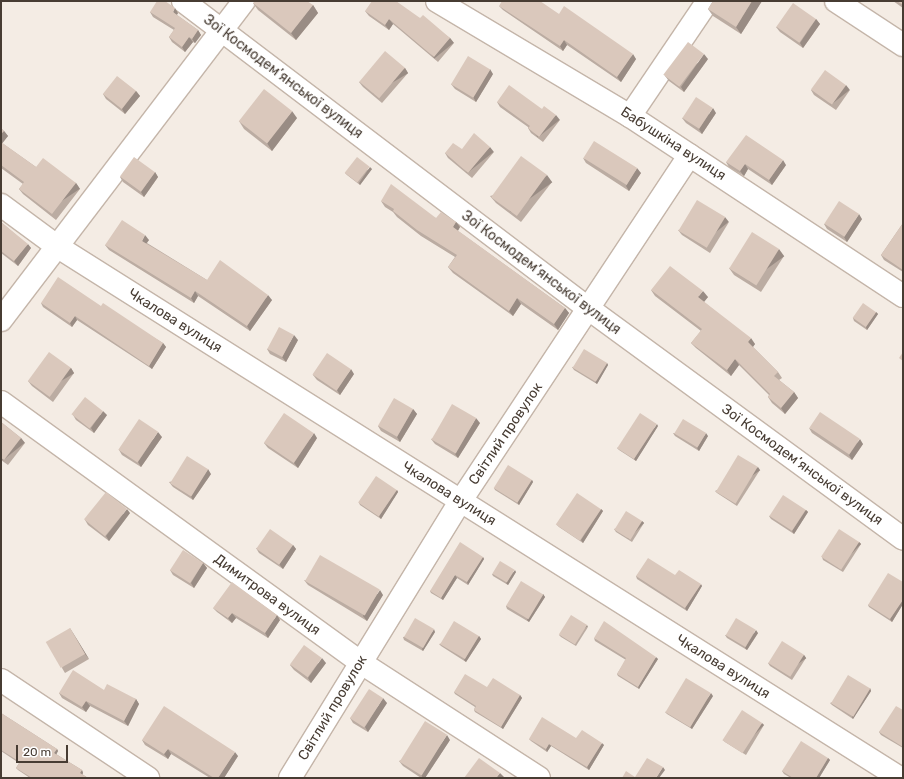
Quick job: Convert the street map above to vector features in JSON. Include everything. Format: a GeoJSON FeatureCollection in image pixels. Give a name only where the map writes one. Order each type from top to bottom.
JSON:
{"type":"FeatureCollection","features":[{"type":"Feature","properties":{"kind":"street","name":"Зої Космодем’янської вулиця"},"geometry":{"type":"LineString","coordinates":[[183,1],[589,309],[903,539]]}},
{"type":"Feature","properties":{"kind":"street"},"geometry":{"type":"LineString","coordinates":[[1,320],[58,248],[244,1]]}},
{"type":"Feature","properties":{"kind":"street","name":"Бабушкіна вулиця"},"geometry":{"type":"LineString","coordinates":[[437,1],[630,116],[903,296]]}},
{"type":"Feature","properties":{"kind":"street"},"geometry":{"type":"LineString","coordinates":[[630,116],[708,1]]}},
{"type":"Feature","properties":{"kind":"street"},"geometry":{"type":"LineString","coordinates":[[836,1],[903,45]]}},
{"type":"Feature","properties":{"kind":"street","name":"Світлий провулок"},"geometry":{"type":"LineString","coordinates":[[290,778],[360,662],[460,502],[690,155]]}},
{"type":"Feature","properties":{"kind":"street","name":"Чкалова вулиця"},"geometry":{"type":"LineString","coordinates":[[1,205],[58,248],[900,778]]}},
{"type":"Feature","properties":{"kind":"street","name":"Димитрова вулиця"},"geometry":{"type":"LineString","coordinates":[[1,402],[360,662],[539,778]]}},
{"type":"Feature","properties":{"kind":"street"},"geometry":{"type":"LineString","coordinates":[[1,680],[148,778]]}},
{"type":"Feature","properties":{"kind":"building"},"geometry":{"type":"Polygon","coordinates":[[[157,1],[165,1],[175,8],[173,12],[198,30],[192,39],[189,37],[182,47],[169,37],[175,28],[150,12],[157,1]]]}},
{"type":"Feature","properties":{"kind":"building"},"geometry":{"type":"Polygon","coordinates":[[[255,1],[307,1],[313,5],[291,33],[253,3],[255,1]]]}},
{"type":"Feature","properties":{"kind":"building"},"geometry":{"type":"Polygon","coordinates":[[[372,1],[396,1],[420,18],[423,15],[450,38],[434,57],[389,19],[385,25],[365,11],[372,1]]]}},
{"type":"Feature","properties":{"kind":"building"},"geometry":{"type":"Polygon","coordinates":[[[502,1],[540,1],[559,14],[564,6],[633,54],[617,77],[564,40],[560,46],[499,6],[502,1]]]}},
{"type":"Feature","properties":{"kind":"building"},"geometry":{"type":"Polygon","coordinates":[[[713,1],[752,1],[736,27],[708,9],[713,1]]]}},
{"type":"Feature","properties":{"kind":"building"},"geometry":{"type":"Polygon","coordinates":[[[897,1],[903,1],[903,5],[897,1]]]}},
{"type":"Feature","properties":{"kind":"building"},"geometry":{"type":"Polygon","coordinates":[[[793,3],[816,19],[799,43],[776,27],[793,3]]]}},
{"type":"Feature","properties":{"kind":"building"},"geometry":{"type":"Polygon","coordinates":[[[688,42],[704,54],[679,87],[663,75],[688,42]]]}},
{"type":"Feature","properties":{"kind":"building"},"geometry":{"type":"Polygon","coordinates":[[[385,51],[405,68],[379,98],[359,82],[385,51]]]}},
{"type":"Feature","properties":{"kind":"building"},"geometry":{"type":"Polygon","coordinates":[[[468,56],[490,69],[473,98],[451,84],[468,56]]]}},
{"type":"Feature","properties":{"kind":"building"},"geometry":{"type":"Polygon","coordinates":[[[825,70],[846,85],[832,105],[811,89],[825,70]]]}},
{"type":"Feature","properties":{"kind":"building"},"geometry":{"type":"Polygon","coordinates":[[[117,76],[136,91],[122,109],[103,94],[117,76]]]}},
{"type":"Feature","properties":{"kind":"building"},"geometry":{"type":"Polygon","coordinates":[[[509,85],[542,109],[544,106],[556,115],[539,137],[528,128],[530,126],[497,102],[509,85]]]}},
{"type":"Feature","properties":{"kind":"building"},"geometry":{"type":"Polygon","coordinates":[[[264,89],[292,111],[267,143],[239,121],[264,89]]]}},
{"type":"Feature","properties":{"kind":"building"},"geometry":{"type":"Polygon","coordinates":[[[696,97],[713,108],[699,129],[682,118],[696,97]]]}},
{"type":"Feature","properties":{"kind":"building"},"geometry":{"type":"Polygon","coordinates":[[[474,133],[490,147],[468,173],[445,153],[453,143],[462,149],[474,133]]]}},
{"type":"Feature","properties":{"kind":"building"},"geometry":{"type":"Polygon","coordinates":[[[746,135],[783,160],[769,180],[745,164],[740,171],[726,162],[746,135]]]}},
{"type":"Feature","properties":{"kind":"building"},"geometry":{"type":"Polygon","coordinates":[[[594,141],[637,168],[627,185],[583,158],[594,141]]]}},
{"type":"Feature","properties":{"kind":"building"},"geometry":{"type":"Polygon","coordinates":[[[1,142],[36,167],[43,158],[76,183],[52,214],[19,189],[24,182],[1,165],[1,142]]]}},
{"type":"Feature","properties":{"kind":"building"},"geometry":{"type":"Polygon","coordinates":[[[521,156],[547,175],[517,216],[491,197],[521,156]]]}},
{"type":"Feature","properties":{"kind":"building"},"geometry":{"type":"Polygon","coordinates":[[[134,157],[155,172],[141,192],[120,176],[134,157]]]}},
{"type":"Feature","properties":{"kind":"building"},"geometry":{"type":"Polygon","coordinates":[[[357,157],[370,167],[357,183],[345,173],[357,157]]]}},
{"type":"Feature","properties":{"kind":"building"},"geometry":{"type":"Polygon","coordinates":[[[391,184],[436,218],[441,212],[456,222],[453,227],[565,308],[554,324],[517,298],[509,311],[448,267],[457,255],[417,230],[393,211],[394,209],[381,201],[391,184]]]}},
{"type":"Feature","properties":{"kind":"building"},"geometry":{"type":"Polygon","coordinates":[[[697,200],[725,217],[707,248],[678,231],[697,200]]]}},
{"type":"Feature","properties":{"kind":"building"},"geometry":{"type":"Polygon","coordinates":[[[839,201],[859,214],[844,237],[824,224],[839,201]]]}},
{"type":"Feature","properties":{"kind":"building"},"geometry":{"type":"Polygon","coordinates":[[[122,220],[145,235],[142,241],[207,280],[220,260],[268,295],[247,326],[195,291],[191,298],[105,245],[122,220]]]}},
{"type":"Feature","properties":{"kind":"building"},"geometry":{"type":"Polygon","coordinates":[[[1,222],[28,244],[14,261],[1,251],[1,222]]]}},
{"type":"Feature","properties":{"kind":"building"},"geometry":{"type":"Polygon","coordinates":[[[903,223],[903,270],[881,255],[903,223]]]}},
{"type":"Feature","properties":{"kind":"building"},"geometry":{"type":"Polygon","coordinates":[[[752,232],[779,249],[756,285],[729,268],[752,232]]]}},
{"type":"Feature","properties":{"kind":"building"},"geometry":{"type":"Polygon","coordinates":[[[670,266],[703,291],[698,297],[751,338],[748,342],[778,372],[774,376],[794,392],[781,408],[768,397],[770,394],[735,359],[727,370],[691,343],[702,329],[651,290],[670,266]]]}},
{"type":"Feature","properties":{"kind":"building"},"geometry":{"type":"Polygon","coordinates":[[[58,277],[101,306],[103,303],[163,343],[149,366],[75,316],[70,323],[41,303],[58,277]]]}},
{"type":"Feature","properties":{"kind":"building"},"geometry":{"type":"Polygon","coordinates":[[[863,303],[876,312],[866,327],[853,318],[863,303]]]}},
{"type":"Feature","properties":{"kind":"building"},"geometry":{"type":"Polygon","coordinates":[[[279,327],[294,335],[282,357],[267,349],[279,327]]]}},
{"type":"Feature","properties":{"kind":"building"},"geometry":{"type":"Polygon","coordinates":[[[584,349],[607,363],[596,382],[573,368],[584,349]]]}},
{"type":"Feature","properties":{"kind":"building"},"geometry":{"type":"Polygon","coordinates":[[[49,352],[71,368],[50,397],[28,381],[49,352]]]}},
{"type":"Feature","properties":{"kind":"building"},"geometry":{"type":"Polygon","coordinates":[[[903,352],[903,361],[899,358],[903,352]]]}},
{"type":"Feature","properties":{"kind":"building"},"geometry":{"type":"Polygon","coordinates":[[[327,353],[351,369],[337,391],[312,375],[327,353]]]}},
{"type":"Feature","properties":{"kind":"building"},"geometry":{"type":"Polygon","coordinates":[[[85,397],[103,411],[90,428],[71,414],[85,397]]]}},
{"type":"Feature","properties":{"kind":"building"},"geometry":{"type":"Polygon","coordinates":[[[394,398],[413,409],[397,437],[378,426],[394,398]]]}},
{"type":"Feature","properties":{"kind":"building"},"geometry":{"type":"Polygon","coordinates":[[[452,404],[476,418],[456,454],[432,440],[452,404]]]}},
{"type":"Feature","properties":{"kind":"building"},"geometry":{"type":"Polygon","coordinates":[[[820,412],[860,439],[849,455],[809,428],[820,412]]]}},
{"type":"Feature","properties":{"kind":"building"},"geometry":{"type":"Polygon","coordinates":[[[284,413],[314,433],[294,463],[264,443],[284,413]]]}},
{"type":"Feature","properties":{"kind":"building"},"geometry":{"type":"Polygon","coordinates":[[[640,413],[657,424],[634,459],[617,448],[640,413]]]}},
{"type":"Feature","properties":{"kind":"building"},"geometry":{"type":"Polygon","coordinates":[[[139,419],[158,432],[137,463],[118,450],[139,419]]]}},
{"type":"Feature","properties":{"kind":"building"},"geometry":{"type":"Polygon","coordinates":[[[683,419],[706,433],[697,447],[674,434],[683,419]]]}},
{"type":"Feature","properties":{"kind":"building"},"geometry":{"type":"Polygon","coordinates":[[[1,422],[21,438],[4,460],[1,458],[1,422]]]}},
{"type":"Feature","properties":{"kind":"building"},"geometry":{"type":"Polygon","coordinates":[[[738,455],[758,467],[736,504],[716,492],[738,455]]]}},
{"type":"Feature","properties":{"kind":"building"},"geometry":{"type":"Polygon","coordinates":[[[187,456],[208,469],[191,496],[170,483],[187,456]]]}},
{"type":"Feature","properties":{"kind":"building"},"geometry":{"type":"Polygon","coordinates":[[[508,465],[532,480],[517,503],[494,488],[508,465]]]}},
{"type":"Feature","properties":{"kind":"building"},"geometry":{"type":"Polygon","coordinates":[[[376,476],[397,490],[379,517],[358,503],[376,476]]]}},
{"type":"Feature","properties":{"kind":"building"},"geometry":{"type":"Polygon","coordinates":[[[106,492],[127,509],[105,536],[84,519],[106,492]]]}},
{"type":"Feature","properties":{"kind":"building"},"geometry":{"type":"Polygon","coordinates":[[[577,493],[601,509],[580,541],[556,525],[577,493]]]}},
{"type":"Feature","properties":{"kind":"building"},"geometry":{"type":"Polygon","coordinates":[[[783,495],[806,510],[792,531],[769,516],[783,495]]]}},
{"type":"Feature","properties":{"kind":"building"},"geometry":{"type":"Polygon","coordinates":[[[626,511],[642,521],[630,540],[614,530],[626,511]]]}},
{"type":"Feature","properties":{"kind":"building"},"geometry":{"type":"Polygon","coordinates":[[[270,529],[293,545],[279,565],[256,549],[270,529]]]}},
{"type":"Feature","properties":{"kind":"building"},"geometry":{"type":"Polygon","coordinates":[[[839,529],[859,542],[841,570],[821,557],[839,529]]]}},
{"type":"Feature","properties":{"kind":"building"},"geometry":{"type":"Polygon","coordinates":[[[460,542],[483,557],[467,582],[455,575],[441,598],[430,591],[460,542]]]}},
{"type":"Feature","properties":{"kind":"building"},"geometry":{"type":"Polygon","coordinates":[[[183,550],[203,563],[190,583],[170,570],[183,550]]]}},
{"type":"Feature","properties":{"kind":"building"},"geometry":{"type":"Polygon","coordinates":[[[320,555],[380,590],[365,615],[305,581],[320,555]]]}},
{"type":"Feature","properties":{"kind":"building"},"geometry":{"type":"Polygon","coordinates":[[[648,558],[675,575],[679,570],[701,584],[685,608],[636,576],[648,558]]]}},
{"type":"Feature","properties":{"kind":"building"},"geometry":{"type":"Polygon","coordinates":[[[500,561],[515,570],[507,583],[492,574],[500,561]]]}},
{"type":"Feature","properties":{"kind":"building"},"geometry":{"type":"Polygon","coordinates":[[[888,573],[903,582],[903,600],[890,619],[868,605],[888,573]]]}},
{"type":"Feature","properties":{"kind":"building"},"geometry":{"type":"Polygon","coordinates":[[[521,581],[543,594],[528,619],[506,606],[521,581]]]}},
{"type":"Feature","properties":{"kind":"building"},"geometry":{"type":"Polygon","coordinates":[[[232,582],[277,615],[265,633],[232,613],[228,618],[213,608],[232,582]]]}},
{"type":"Feature","properties":{"kind":"building"},"geometry":{"type":"Polygon","coordinates":[[[571,615],[587,625],[575,645],[559,635],[571,615]]]}},
{"type":"Feature","properties":{"kind":"building"},"geometry":{"type":"Polygon","coordinates":[[[415,618],[434,629],[423,648],[404,637],[415,618]]]}},
{"type":"Feature","properties":{"kind":"building"},"geometry":{"type":"Polygon","coordinates":[[[736,618],[756,630],[745,647],[726,635],[736,618]]]}},
{"type":"Feature","properties":{"kind":"building"},"geometry":{"type":"Polygon","coordinates":[[[454,621],[479,636],[465,659],[440,644],[454,621]]]}},
{"type":"Feature","properties":{"kind":"building"},"geometry":{"type":"Polygon","coordinates":[[[604,621],[656,657],[638,687],[617,674],[626,658],[594,638],[604,621]]]}},
{"type":"Feature","properties":{"kind":"building"},"geometry":{"type":"Polygon","coordinates":[[[70,628],[85,654],[61,668],[46,642],[70,628]]]}},
{"type":"Feature","properties":{"kind":"building"},"geometry":{"type":"Polygon","coordinates":[[[782,641],[804,655],[790,677],[768,663],[782,641]]]}},
{"type":"Feature","properties":{"kind":"building"},"geometry":{"type":"Polygon","coordinates":[[[304,645],[322,658],[308,677],[290,664],[304,645]]]}},
{"type":"Feature","properties":{"kind":"building"},"geometry":{"type":"Polygon","coordinates":[[[73,670],[104,690],[107,684],[136,699],[124,721],[86,701],[82,707],[59,693],[73,670]]]}},
{"type":"Feature","properties":{"kind":"building"},"geometry":{"type":"Polygon","coordinates":[[[465,674],[487,687],[493,678],[520,695],[501,727],[474,710],[476,706],[454,692],[465,674]]]}},
{"type":"Feature","properties":{"kind":"building"},"geometry":{"type":"Polygon","coordinates":[[[848,675],[870,688],[853,717],[831,703],[848,675]]]}},
{"type":"Feature","properties":{"kind":"building"},"geometry":{"type":"Polygon","coordinates":[[[686,678],[711,693],[690,727],[665,712],[686,678]]]}},
{"type":"Feature","properties":{"kind":"building"},"geometry":{"type":"Polygon","coordinates":[[[369,689],[383,698],[364,728],[350,718],[369,689]]]}},
{"type":"Feature","properties":{"kind":"building"},"geometry":{"type":"Polygon","coordinates":[[[164,706],[235,752],[218,778],[214,778],[168,749],[164,754],[142,740],[164,706]]]}},
{"type":"Feature","properties":{"kind":"building"},"geometry":{"type":"Polygon","coordinates":[[[896,706],[903,710],[903,747],[879,732],[896,706]]]}},
{"type":"Feature","properties":{"kind":"building"},"geometry":{"type":"Polygon","coordinates":[[[742,710],[762,723],[743,753],[722,740],[742,710]]]}},
{"type":"Feature","properties":{"kind":"building"},"geometry":{"type":"Polygon","coordinates":[[[1,713],[57,749],[54,753],[82,770],[80,773],[88,778],[32,778],[16,768],[20,762],[1,750],[1,713]]]}},
{"type":"Feature","properties":{"kind":"building"},"geometry":{"type":"Polygon","coordinates":[[[542,717],[576,738],[582,730],[602,743],[587,767],[549,744],[546,749],[529,739],[542,717]]]}},
{"type":"Feature","properties":{"kind":"building"},"geometry":{"type":"Polygon","coordinates":[[[425,721],[447,735],[422,775],[400,762],[425,721]]]}},
{"type":"Feature","properties":{"kind":"building"},"geometry":{"type":"Polygon","coordinates":[[[801,741],[828,758],[816,778],[793,778],[782,771],[801,741]]]}},
{"type":"Feature","properties":{"kind":"building"},"geometry":{"type":"Polygon","coordinates":[[[479,758],[500,773],[496,778],[464,778],[479,758]]]}},
{"type":"Feature","properties":{"kind":"building"},"geometry":{"type":"Polygon","coordinates":[[[647,758],[663,767],[656,778],[622,778],[626,771],[635,777],[647,758]]]}}]}
